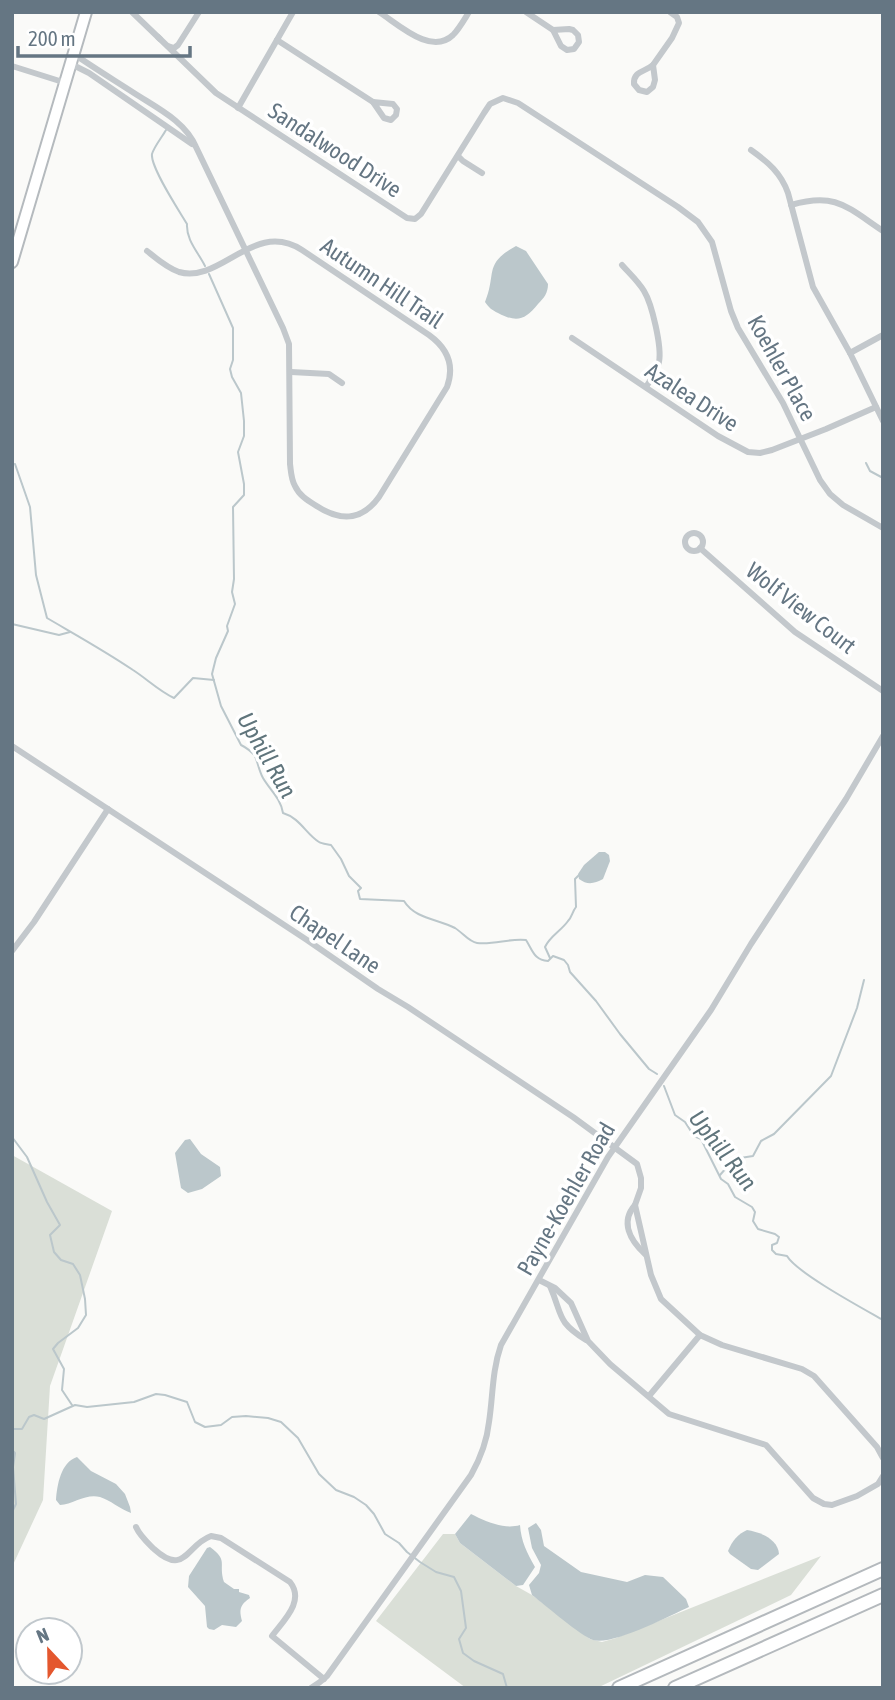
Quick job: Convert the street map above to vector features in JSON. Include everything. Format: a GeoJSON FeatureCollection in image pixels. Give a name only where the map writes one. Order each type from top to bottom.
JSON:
{"type":"FeatureCollection","features":[{"type":"Feature","properties":{"kind":"highway"},"geometry":{"type":"LineString","coordinates":[[619,1688],[883,1570]]}},
{"type":"Feature","properties":{"kind":"highway"},"geometry":{"type":"LineString","coordinates":[[675,1688],[883,1595]]}},
{"type":"Feature","properties":{"kind":"main road"},"geometry":{"type":"LineString","coordinates":[[12,262],[86,12]]}},
{"type":"Feature","properties":{"kind":"street","name":"Sandalwood Drive"},"geometry":{"type":"LineString","coordinates":[[132,12],[211,88],[411,219],[421,214],[490,104],[503,98],[519,103],[606,161]]}},
{"type":"Feature","properties":{"kind":"street"},"geometry":{"type":"LineString","coordinates":[[158,37],[171,48],[176,47],[199,12]]}},
{"type":"Feature","properties":{"kind":"street"},"geometry":{"type":"LineString","coordinates":[[238,108],[293,12]]}},
{"type":"Feature","properties":{"kind":"street"},"geometry":{"type":"LineString","coordinates":[[379,12],[419,38],[434,43],[453,35],[469,12]]}},
{"type":"Feature","properties":{"kind":"street"},"geometry":{"type":"LineString","coordinates":[[526,12],[553,30]]}},
{"type":"Feature","properties":{"kind":"street"},"geometry":{"type":"LineString","coordinates":[[653,65],[679,23],[677,17],[670,12]]}},
{"type":"Feature","properties":{"kind":"street"},"geometry":{"type":"LineString","coordinates":[[277,40],[373,102]]}},
{"type":"Feature","properties":{"kind":"street","name":"Autumn Hill Trail"},"geometry":{"type":"LineString","coordinates":[[73,59],[170,116],[187,131],[287,335],[291,352],[290,464],[292,479],[298,492],[326,512],[339,517],[364,512],[379,497],[447,387],[451,372],[446,351],[436,340],[296,246],[276,240],[246,250]]}},
{"type":"Feature","properties":{"kind":"street"},"geometry":{"type":"LineString","coordinates":[[12,66],[66,83]]}},
{"type":"Feature","properties":{"kind":"street"},"geometry":{"type":"LineString","coordinates":[[751,150],[778,173],[785,186],[810,279],[883,421]]}},
{"type":"Feature","properties":{"kind":"street"},"geometry":{"type":"LineString","coordinates":[[458,156],[482,173]]}},
{"type":"Feature","properties":{"kind":"street","name":"Koehler Place"},"geometry":{"type":"LineString","coordinates":[[606,161],[691,216],[708,234],[715,249],[738,328],[783,403],[820,480],[830,494],[857,515],[883,528]]}},
{"type":"Feature","properties":{"kind":"street"},"geometry":{"type":"LineString","coordinates":[[791,205],[817,199],[835,202],[883,231]]}},
{"type":"Feature","properties":{"kind":"street"},"geometry":{"type":"LineString","coordinates":[[147,251],[172,269],[192,273],[213,267],[246,250]]}},
{"type":"Feature","properties":{"kind":"street"},"geometry":{"type":"LineString","coordinates":[[622,265],[645,293],[658,337],[660,359],[657,370],[646,387]]}},
{"type":"Feature","properties":{"kind":"street"},"geometry":{"type":"LineString","coordinates":[[850,353],[883,335]]}},
{"type":"Feature","properties":{"kind":"street","name":"Azalea Drive"},"geometry":{"type":"LineString","coordinates":[[572,338],[718,436],[748,452],[766,452],[876,407]]}},
{"type":"Feature","properties":{"kind":"street"},"geometry":{"type":"LineString","coordinates":[[291,372],[329,374],[342,383]]}},
{"type":"Feature","properties":{"kind":"street","name":"Wolf View Court"},"geometry":{"type":"LineString","coordinates":[[700,548],[795,632],[883,691]]}},
{"type":"Feature","properties":{"kind":"street","name":"Payne-Koehler Road"},"geometry":{"type":"LineString","coordinates":[[311,1688],[324,1679],[451,1505],[477,1465],[488,1433],[493,1378],[501,1345],[614,1147],[711,1010],[846,799],[883,736]]}},
{"type":"Feature","properties":{"kind":"street","name":"Chapel Lane"},"geometry":{"type":"LineString","coordinates":[[12,746],[573,1116],[637,1164],[641,1188],[635,1205]]}},
{"type":"Feature","properties":{"kind":"street"},"geometry":{"type":"LineString","coordinates":[[12,951],[108,809]]}},
{"type":"Feature","properties":{"kind":"street"},"geometry":{"type":"LineString","coordinates":[[635,1205],[628,1214],[629,1233],[645,1254]]}},
{"type":"Feature","properties":{"kind":"street"},"geometry":{"type":"LineString","coordinates":[[635,1205],[650,1275],[661,1299],[700,1335],[722,1345],[802,1369],[814,1376],[877,1447],[883,1458]]}},
{"type":"Feature","properties":{"kind":"street"},"geometry":{"type":"LineString","coordinates":[[539,1280],[571,1303],[587,1341]]}},
{"type":"Feature","properties":{"kind":"street"},"geometry":{"type":"LineString","coordinates":[[550,1286],[559,1313],[569,1329],[587,1341],[669,1414],[766,1445],[813,1498],[832,1505],[857,1496],[878,1484],[883,1476]]}},
{"type":"Feature","properties":{"kind":"street"},"geometry":{"type":"LineString","coordinates":[[649,1396],[700,1335]]}},
{"type":"Feature","properties":{"kind":"street"},"geometry":{"type":"LineString","coordinates":[[136,1527],[139,1534],[164,1558],[176,1561],[187,1556],[200,1542],[211,1536],[221,1538],[290,1582],[296,1592],[294,1606],[272,1636],[324,1679]]}},
{"type":"Feature","properties":{"kind":"shaded area"},"geometry":{"type":"Polygon","coordinates":[[[516,246],[526,251],[548,284],[545,295],[533,309],[525,317],[516,319],[496,312],[485,302],[495,264],[516,246]]]}},
{"type":"Feature","properties":{"kind":"shaded area"},"geometry":{"type":"Polygon","coordinates":[[[599,852],[609,855],[610,861],[603,879],[591,883],[579,879],[578,874],[584,865],[599,852]]]}},
{"type":"Feature","properties":{"kind":"shaded area"},"geometry":{"type":"Polygon","coordinates":[[[190,1139],[201,1154],[220,1167],[221,1176],[202,1189],[188,1193],[181,1188],[175,1153],[185,1140],[190,1139]]]}},
{"type":"Feature","properties":{"kind":"shaded area"},"geometry":{"type":"Polygon","coordinates":[[[12,1155],[112,1211],[50,1386],[43,1500],[12,1567],[12,1155]]]}},
{"type":"Feature","properties":{"kind":"shaded area"},"geometry":{"type":"Polygon","coordinates":[[[77,1457],[91,1471],[116,1484],[125,1494],[131,1513],[95,1496],[60,1505],[56,1500],[61,1475],[67,1464],[77,1457]]]}},
{"type":"Feature","properties":{"kind":"shaded area"},"geometry":{"type":"Polygon","coordinates":[[[471,1514],[501,1526],[520,1525],[525,1547],[535,1567],[523,1585],[516,1586],[460,1543],[455,1534],[471,1514]]]}},
{"type":"Feature","properties":{"kind":"shaded area"},"geometry":{"type":"Polygon","coordinates":[[[536,1523],[541,1530],[544,1546],[581,1572],[627,1582],[645,1575],[663,1577],[686,1599],[689,1607],[613,1639],[602,1641],[587,1637],[532,1595],[529,1585],[539,1573],[541,1565],[532,1548],[528,1528],[536,1523]]]}},
{"type":"Feature","properties":{"kind":"shaded area"},"geometry":{"type":"Polygon","coordinates":[[[747,1530],[768,1537],[778,1549],[779,1554],[758,1570],[751,1569],[728,1551],[736,1538],[747,1530]]]}},
{"type":"Feature","properties":{"kind":"shaded area"},"geometry":{"type":"Polygon","coordinates":[[[443,1534],[455,1534],[460,1543],[516,1586],[590,1639],[602,1642],[821,1556],[791,1595],[597,1688],[466,1688],[376,1621],[443,1534]]]}},
{"type":"Feature","properties":{"kind":"shaded area"},"geometry":{"type":"Polygon","coordinates":[[[210,1547],[221,1559],[224,1582],[250,1598],[242,1605],[242,1621],[236,1627],[222,1625],[214,1630],[209,1629],[205,1606],[188,1587],[189,1576],[210,1547]]]}},
{"type":"Feature","properties":{"kind":"waterway","name":"Uphill Run"},"geometry":{"type":"LineString","coordinates":[[166,130],[153,151],[153,160],[160,179],[187,224],[190,241],[205,266]]}},
{"type":"Feature","properties":{"kind":"waterway","name":"Uphill Run"},"geometry":{"type":"LineString","coordinates":[[209,274],[233,328],[233,360],[230,369],[241,393],[244,421],[244,436],[238,452],[244,495],[233,507],[232,592],[235,604],[212,674],[221,706],[241,745],[255,756],[283,813],[294,819],[319,842],[331,845],[349,876],[361,888],[358,891],[360,899],[404,901],[414,912],[455,928],[474,942],[526,940],[540,959],[548,961],[553,956],[564,960],[570,972],[620,1034],[649,1069],[657,1074]]}},
{"type":"Feature","properties":{"kind":"waterway"},"geometry":{"type":"LineString","coordinates":[[866,463],[870,471],[883,478]]}},
{"type":"Feature","properties":{"kind":"waterway"},"geometry":{"type":"LineString","coordinates":[[15,464],[30,507],[36,575],[47,618],[112,656],[174,698],[193,678],[214,680]]}},
{"type":"Feature","properties":{"kind":"waterway"},"geometry":{"type":"LineString","coordinates":[[12,624],[59,635],[70,632]]}},
{"type":"Feature","properties":{"kind":"waterway"},"geometry":{"type":"LineString","coordinates":[[550,958],[545,947],[576,907],[575,879],[579,875]]}},
{"type":"Feature","properties":{"kind":"waterway"},"geometry":{"type":"LineString","coordinates":[[720,1175],[734,1159],[753,1156],[761,1141],[774,1134],[831,1076],[857,1008],[864,980]]}},
{"type":"Feature","properties":{"kind":"waterway","name":"Uphill Run"},"geometry":{"type":"LineString","coordinates":[[664,1086],[675,1115],[685,1122],[694,1136],[701,1139],[721,1179],[728,1184],[735,1197],[752,1207],[755,1212],[753,1221],[758,1229],[779,1237],[777,1243],[772,1245],[772,1250],[776,1254],[787,1256],[816,1281],[883,1320]]}},
{"type":"Feature","properties":{"kind":"waterway"},"geometry":{"type":"LineString","coordinates":[[12,1137],[27,1157],[60,1225],[50,1235],[54,1252],[61,1260],[73,1264],[80,1275],[86,1315],[78,1328],[53,1349],[64,1369],[62,1390],[72,1405]]}},
{"type":"Feature","properties":{"kind":"waterway"},"geometry":{"type":"LineString","coordinates":[[12,1429],[22,1429],[29,1417],[34,1415],[44,1419],[75,1405],[87,1407],[134,1402],[156,1394],[187,1402],[195,1422],[205,1427],[221,1425],[232,1417],[246,1416],[281,1422],[298,1438],[319,1474],[336,1490],[366,1505],[385,1534],[436,1572],[454,1577],[461,1591],[466,1628],[459,1639],[463,1653],[503,1674],[507,1688]]}},
{"type":"Feature","properties":{"kind":"waterway"},"geometry":{"type":"LineString","coordinates":[[12,1450],[15,1453],[13,1467],[16,1504],[12,1512]]}}]}
